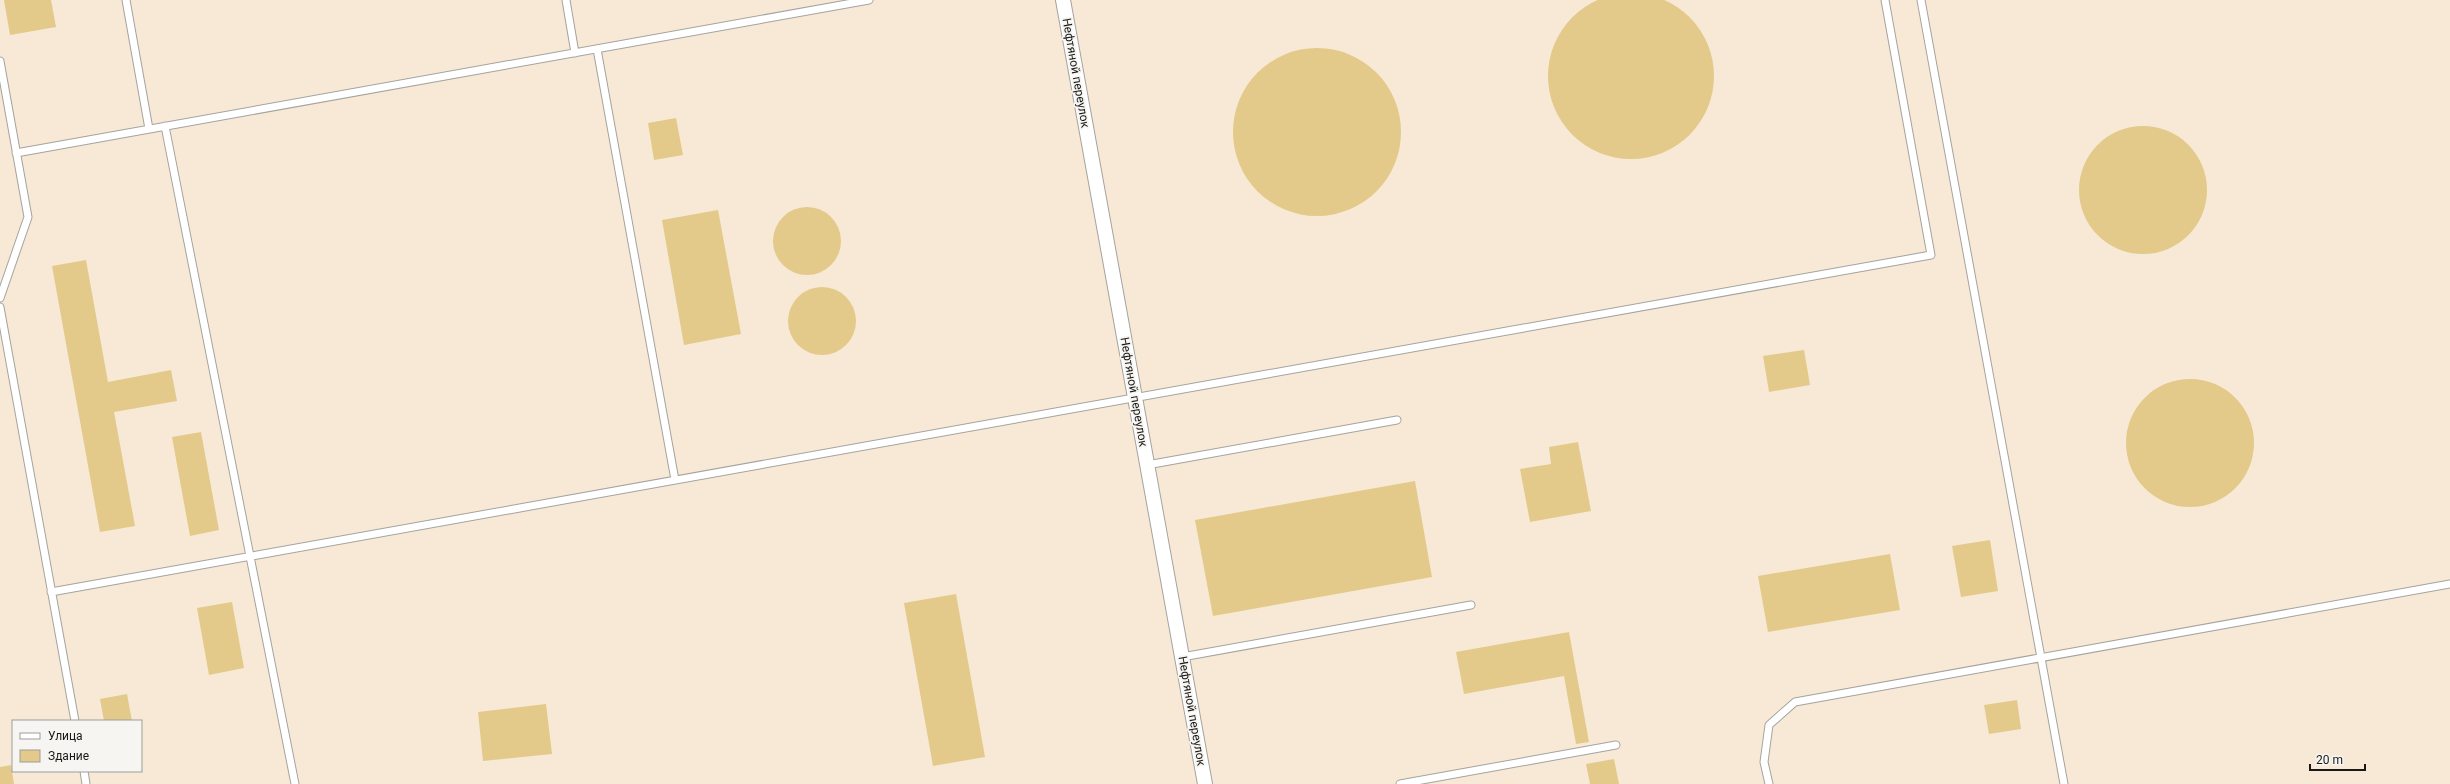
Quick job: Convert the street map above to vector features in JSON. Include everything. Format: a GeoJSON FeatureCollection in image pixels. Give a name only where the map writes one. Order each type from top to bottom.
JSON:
{"type":"FeatureCollection","features":[{"type":"Feature","properties":{"kind":"street","name":"Нефтяной переулок"},"geometry":{"type":"LineString","coordinates":[[1063,0],[1205,784]]}},
{"type":"Feature","properties":{"kind":"lane"},"geometry":{"type":"LineString","coordinates":[[126,0],[149,129]]}},
{"type":"Feature","properties":{"kind":"lane"},"geometry":{"type":"LineString","coordinates":[[566,0],[575,53]]}},
{"type":"Feature","properties":{"kind":"lane"},"geometry":{"type":"LineString","coordinates":[[16,153],[869,0]]}},
{"type":"Feature","properties":{"kind":"lane"},"geometry":{"type":"LineString","coordinates":[[51,592],[1931,255],[1885,0]]}},
{"type":"Feature","properties":{"kind":"lane"},"geometry":{"type":"LineString","coordinates":[[1921,0],[2064,784]]}},
{"type":"Feature","properties":{"kind":"lane"},"geometry":{"type":"LineString","coordinates":[[597,49],[675,480]]}},
{"type":"Feature","properties":{"kind":"lane"},"geometry":{"type":"LineString","coordinates":[[0,61],[28,217],[0,298]]}},
{"type":"Feature","properties":{"kind":"lane"},"geometry":{"type":"LineString","coordinates":[[165,126],[295,784]]}},
{"type":"Feature","properties":{"kind":"lane"},"geometry":{"type":"LineString","coordinates":[[0,308],[75,720]]}},
{"type":"Feature","properties":{"kind":"lane"},"geometry":{"type":"LineString","coordinates":[[1147,465],[1397,420]]}},
{"type":"Feature","properties":{"kind":"lane"},"geometry":{"type":"LineString","coordinates":[[1769,784],[1764,762],[1769,725],[1795,702],[2450,584]]}},
{"type":"Feature","properties":{"kind":"lane"},"geometry":{"type":"LineString","coordinates":[[1182,657],[1471,605]]}},
{"type":"Feature","properties":{"kind":"lane"},"geometry":{"type":"LineString","coordinates":[[1400,784],[1616,745]]}},
{"type":"Feature","properties":{"kind":"lane"},"geometry":{"type":"LineString","coordinates":[[84,772],[86,784]]}},
{"type":"Feature","properties":{"kind":"shaded area"},"geometry":{"type":"Polygon","coordinates":[[[0,0],[2450,0],[2450,784],[0,784],[0,0]]]}},
{"type":"Feature","properties":{"kind":"building"},"geometry":{"type":"Polygon","coordinates":[[[1599,-1],[1663,-1],[1670,2],[1690,17],[1705,37],[1711,52],[1714,68],[1714,84],[1711,100],[1705,115],[1695,129],[1690,135],[1670,150],[1655,156],[1639,159],[1623,159],[1607,156],[1592,150],[1578,140],[1572,135],[1557,115],[1551,100],[1548,84],[1549,60],[1557,37],[1572,17],[1592,2],[1599,-1]]]}},
{"type":"Feature","properties":{"kind":"building"},"geometry":{"type":"Polygon","coordinates":[[[4,0],[51,0],[56,27],[10,35],[4,0]]]}},
{"type":"Feature","properties":{"kind":"building"},"geometry":{"type":"Polygon","coordinates":[[[1309,48],[1325,48],[1342,51],[1349,54],[1364,62],[1377,72],[1387,85],[1398,107],[1401,132],[1398,157],[1387,179],[1377,192],[1364,202],[1342,213],[1325,216],[1309,216],[1292,213],[1277,206],[1263,197],[1252,186],[1236,157],[1233,140],[1233,124],[1236,107],[1243,92],[1252,78],[1263,67],[1292,51],[1309,48]]]}},
{"type":"Feature","properties":{"kind":"building"},"geometry":{"type":"Polygon","coordinates":[[[676,118],[683,155],[654,160],[648,123],[676,118]]]}},
{"type":"Feature","properties":{"kind":"building"},"geometry":{"type":"Polygon","coordinates":[[[2143,126],[2167,131],[2188,145],[2202,166],[2207,190],[2202,214],[2188,235],[2167,249],[2143,254],[2119,249],[2098,235],[2084,214],[2079,190],[2084,166],[2098,145],[2119,131],[2143,126]]]}},
{"type":"Feature","properties":{"kind":"building"},"geometry":{"type":"Polygon","coordinates":[[[807,207],[820,210],[831,217],[838,228],[841,241],[838,254],[831,265],[820,272],[807,275],[794,272],[783,265],[776,254],[773,241],[776,228],[783,217],[794,210],[807,207]]]}},
{"type":"Feature","properties":{"kind":"building"},"geometry":{"type":"Polygon","coordinates":[[[718,210],[741,334],[684,345],[662,220],[718,210]]]}},
{"type":"Feature","properties":{"kind":"building"},"geometry":{"type":"Polygon","coordinates":[[[86,260],[108,382],[171,370],[177,401],[114,412],[135,526],[100,532],[52,266],[86,260]]]}},
{"type":"Feature","properties":{"kind":"building"},"geometry":{"type":"Polygon","coordinates":[[[822,287],[835,290],[846,297],[853,308],[856,321],[853,334],[846,345],[835,352],[822,355],[809,352],[798,345],[791,334],[788,321],[791,308],[798,297],[809,290],[822,287]]]}},
{"type":"Feature","properties":{"kind":"building"},"geometry":{"type":"Polygon","coordinates":[[[1804,350],[1810,385],[1769,392],[1763,356],[1804,350]]]}},
{"type":"Feature","properties":{"kind":"building"},"geometry":{"type":"Polygon","coordinates":[[[2190,379],[2202,380],[2214,384],[2235,398],[2249,419],[2253,431],[2253,455],[2249,467],[2235,488],[2214,502],[2202,506],[2190,507],[2178,506],[2166,502],[2145,488],[2131,467],[2127,455],[2126,443],[2127,431],[2131,419],[2145,398],[2166,384],[2178,380],[2190,379]]]}},
{"type":"Feature","properties":{"kind":"building"},"geometry":{"type":"Polygon","coordinates":[[[201,432],[219,530],[190,536],[172,437],[201,432]]]}},
{"type":"Feature","properties":{"kind":"building"},"geometry":{"type":"Polygon","coordinates":[[[1578,442],[1591,511],[1530,522],[1520,469],[1551,464],[1549,447],[1578,442]]]}},
{"type":"Feature","properties":{"kind":"building"},"geometry":{"type":"Polygon","coordinates":[[[1415,481],[1432,577],[1213,616],[1195,520],[1415,481]]]}},
{"type":"Feature","properties":{"kind":"building"},"geometry":{"type":"Polygon","coordinates":[[[1990,540],[1998,591],[1961,597],[1952,546],[1990,540]]]}},
{"type":"Feature","properties":{"kind":"building"},"geometry":{"type":"Polygon","coordinates":[[[1890,554],[1900,610],[1768,632],[1758,576],[1890,554]]]}},
{"type":"Feature","properties":{"kind":"building"},"geometry":{"type":"Polygon","coordinates":[[[956,594],[985,757],[933,766],[904,603],[956,594]]]}},
{"type":"Feature","properties":{"kind":"building"},"geometry":{"type":"Polygon","coordinates":[[[232,602],[244,668],[209,675],[197,608],[232,602]]]}},
{"type":"Feature","properties":{"kind":"building"},"geometry":{"type":"Polygon","coordinates":[[[1569,632],[1589,742],[1576,744],[1564,676],[1464,694],[1456,652],[1569,632]]]}},
{"type":"Feature","properties":{"kind":"building"},"geometry":{"type":"Polygon","coordinates":[[[127,694],[132,720],[104,720],[100,699],[127,694]]]}},
{"type":"Feature","properties":{"kind":"building"},"geometry":{"type":"Polygon","coordinates":[[[2017,700],[2021,729],[1989,734],[1984,705],[2017,700]]]}},
{"type":"Feature","properties":{"kind":"building"},"geometry":{"type":"Polygon","coordinates":[[[546,704],[552,754],[483,761],[478,712],[546,704]]]}},
{"type":"Feature","properties":{"kind":"building"},"geometry":{"type":"Polygon","coordinates":[[[1614,759],[1619,784],[1590,784],[1586,764],[1614,759]]]}},
{"type":"Feature","properties":{"kind":"building"},"geometry":{"type":"Polygon","coordinates":[[[11,765],[14,784],[0,784],[0,767],[11,765]]]}}]}
